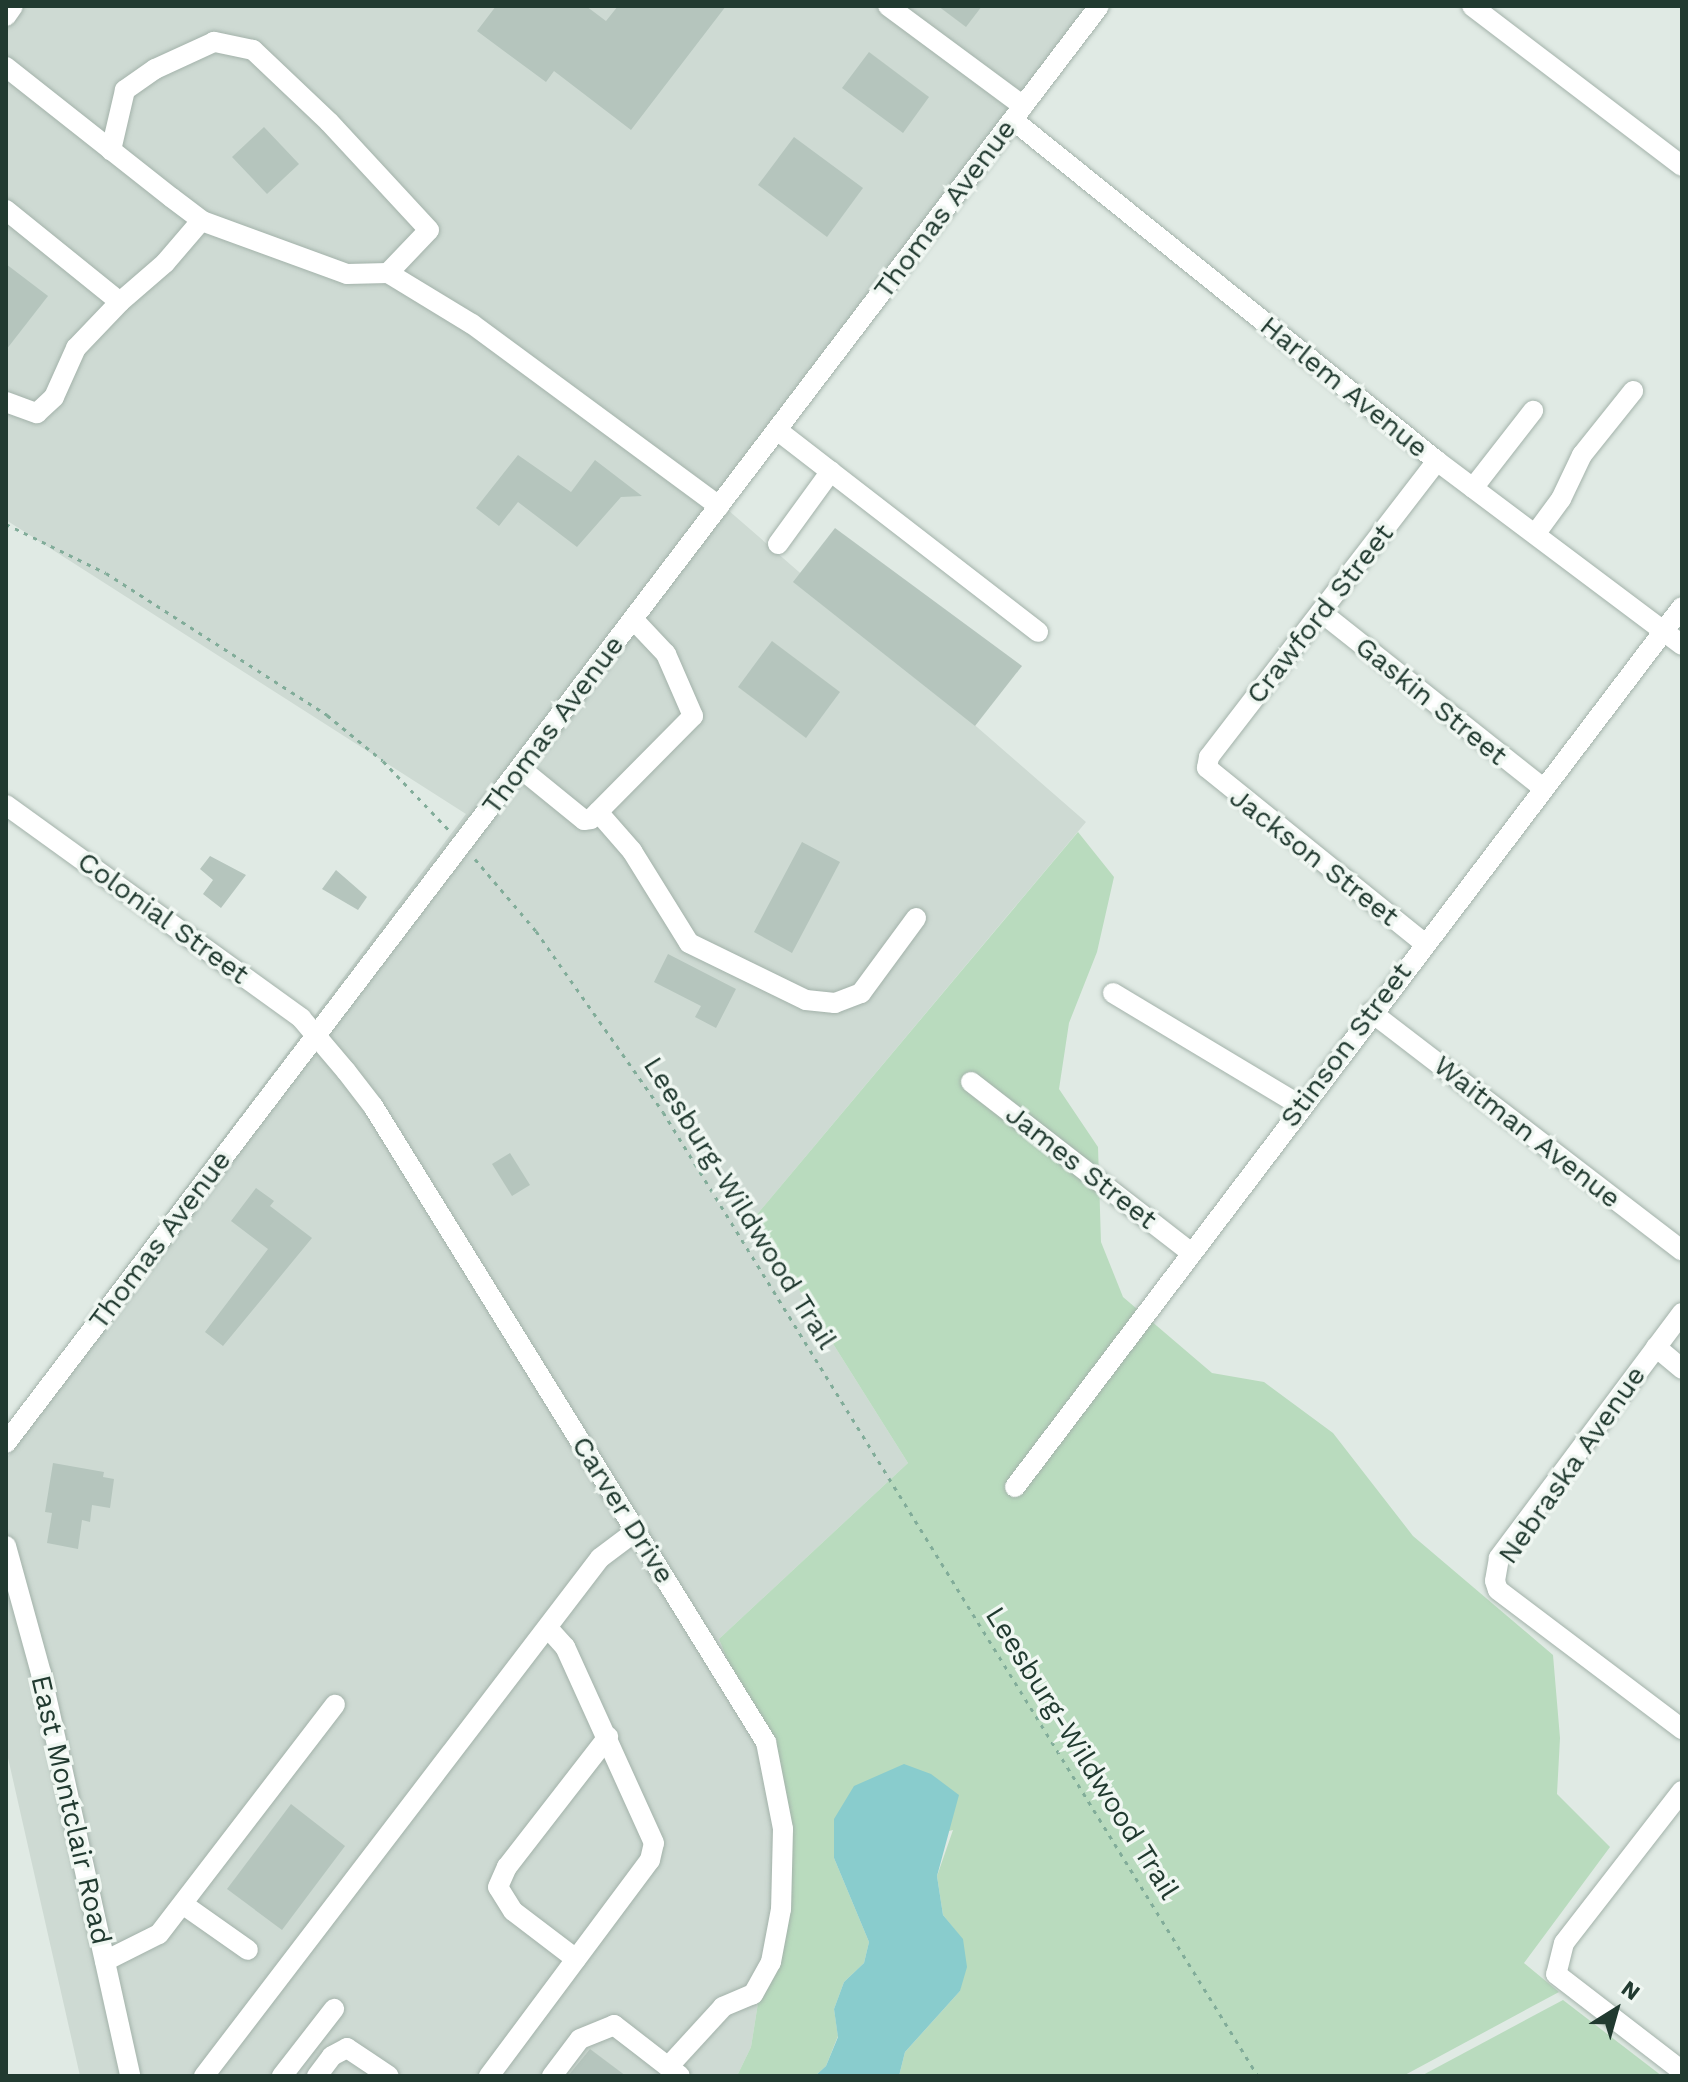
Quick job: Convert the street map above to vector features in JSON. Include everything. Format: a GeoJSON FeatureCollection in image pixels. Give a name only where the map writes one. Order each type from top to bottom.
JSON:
{"type":"FeatureCollection","features":[{"type":"Feature","properties":{"kind":"street"},"geometry":{"type":"LineString","coordinates":[[6,15],[13,6]]}},
{"type":"Feature","properties":{"kind":"street","name":"Harlem Avenue"},"geometry":{"type":"LineString","coordinates":[[888,6],[1437,461],[1682,645]]}},
{"type":"Feature","properties":{"kind":"street","name":"Thomas Avenue"},"geometry":{"type":"LineString","coordinates":[[6,1443],[1099,6]]}},
{"type":"Feature","properties":{"kind":"street"},"geometry":{"type":"LineString","coordinates":[[1472,6],[1682,166]]}},
{"type":"Feature","properties":{"kind":"street"},"geometry":{"type":"LineString","coordinates":[[111,150],[125,90],[155,69],[214,42],[253,50],[320,112],[429,230],[388,273]]}},
{"type":"Feature","properties":{"kind":"street"},"geometry":{"type":"LineString","coordinates":[[6,67],[201,221],[347,274],[388,273],[485,333],[719,506]]}},
{"type":"Feature","properties":{"kind":"street"},"geometry":{"type":"LineString","coordinates":[[6,210],[120,302]]}},
{"type":"Feature","properties":{"kind":"street"},"geometry":{"type":"LineString","coordinates":[[6,402],[37,413],[54,397],[76,348],[120,302],[165,263],[201,221]]}},
{"type":"Feature","properties":{"kind":"street"},"geometry":{"type":"LineString","coordinates":[[1536,533],[1561,499],[1582,455],[1633,391]]}},
{"type":"Feature","properties":{"kind":"street"},"geometry":{"type":"LineString","coordinates":[[1473,488],[1533,411]]}},
{"type":"Feature","properties":{"kind":"street"},"geometry":{"type":"LineString","coordinates":[[777,430],[1038,632]]}},
{"type":"Feature","properties":{"kind":"street","name":"Crawford Street"},"geometry":{"type":"LineString","coordinates":[[1207,768],[1209,757],[1437,461]]}},
{"type":"Feature","properties":{"kind":"street"},"geometry":{"type":"LineString","coordinates":[[778,544],[831,471]]}},
{"type":"Feature","properties":{"kind":"street","name":"Stinson Street"},"geometry":{"type":"LineString","coordinates":[[1015,1487],[1371,1012],[1682,607]]}},
{"type":"Feature","properties":{"kind":"street","name":"Gaskin Street"},"geometry":{"type":"LineString","coordinates":[[1321,612],[1543,788]]}},
{"type":"Feature","properties":{"kind":"street"},"geometry":{"type":"LineString","coordinates":[[520,768],[584,820],[598,812],[693,716],[666,654],[633,619]]}},
{"type":"Feature","properties":{"kind":"street","name":"Jackson Street"},"geometry":{"type":"LineString","coordinates":[[1207,768],[1424,943]]}},
{"type":"Feature","properties":{"kind":"street","name":"Colonial Street"},"geometry":{"type":"LineString","coordinates":[[6,805],[301,1018],[316,1036]]}},
{"type":"Feature","properties":{"kind":"street"},"geometry":{"type":"LineString","coordinates":[[598,812],[632,851],[689,943],[806,1000],[835,1003],[861,993],[916,918]]}},
{"type":"Feature","properties":{"kind":"street"},"geometry":{"type":"LineString","coordinates":[[1113,993],[1301,1106]]}},
{"type":"Feature","properties":{"kind":"street","name":"Waitman Avenue"},"geometry":{"type":"LineString","coordinates":[[1371,1012],[1682,1251]]}},
{"type":"Feature","properties":{"kind":"street","name":"Carver Drive"},"geometry":{"type":"LineString","coordinates":[[316,1036],[373,1106],[766,1742],[781,1798],[781,1909],[771,1962],[753,1994],[723,2007],[674,2071]]}},
{"type":"Feature","properties":{"kind":"street","name":"James Street"},"geometry":{"type":"LineString","coordinates":[[971,1082],[1190,1252]]}},
{"type":"Feature","properties":{"kind":"street","name":"Nebraska Avenue"},"geometry":{"type":"LineString","coordinates":[[1682,1313],[1499,1558],[1495,1581],[1498,1590],[1682,1729]]}},
{"type":"Feature","properties":{"kind":"street"},"geometry":{"type":"LineString","coordinates":[[1656,1347],[1682,1369]]}},
{"type":"Feature","properties":{"kind":"street"},"geometry":{"type":"LineString","coordinates":[[206,2075],[549,1629],[600,1558],[636,1531]]}},
{"type":"Feature","properties":{"kind":"street","name":"East Montclair Road"},"geometry":{"type":"LineString","coordinates":[[6,1546],[41,1673],[130,2076]]}},
{"type":"Feature","properties":{"kind":"street"},"geometry":{"type":"LineString","coordinates":[[489,2076],[650,1860],[654,1843],[565,1647],[549,1629]]}},
{"type":"Feature","properties":{"kind":"street"},"geometry":{"type":"LineString","coordinates":[[105,1961],[159,1934],[335,1705]]}},
{"type":"Feature","properties":{"kind":"street"},"geometry":{"type":"LineString","coordinates":[[576,1959],[513,1911],[498,1887],[507,1867],[608,1737]]}},
{"type":"Feature","properties":{"kind":"street"},"geometry":{"type":"LineString","coordinates":[[1682,1791],[1564,1943],[1556,1974],[1682,2071]]}},
{"type":"Feature","properties":{"kind":"street"},"geometry":{"type":"LineString","coordinates":[[184,1905],[248,1950]]}},
{"type":"Feature","properties":{"kind":"street"},"geometry":{"type":"LineString","coordinates":[[282,2076],[334,2009]]}},
{"type":"Feature","properties":{"kind":"street"},"geometry":{"type":"LineString","coordinates":[[552,2076],[580,2039],[614,2025],[674,2071]]}},
{"type":"Feature","properties":{"kind":"street"},"geometry":{"type":"LineString","coordinates":[[317,2076],[332,2056],[347,2048],[389,2076]]}},
{"type":"Feature","properties":{"kind":"path","name":"Leesburg-Wildwood Trail"},"geometry":{"type":"LineString","coordinates":[[6,524],[106,573],[327,715],[383,761],[463,844],[536,931],[663,1112],[1258,2076]]}},
{"type":"Feature","properties":{"kind":"shaded area"},"geometry":{"type":"Polygon","coordinates":[[[6,6],[1088,6],[6,1427],[466,814],[6,520],[6,6]]]}},
{"type":"Feature","properties":{"kind":"shaded area"},"geometry":{"type":"Polygon","coordinates":[[[728,510],[1086,822],[754,1218],[908,1463],[719,1639],[772,1771],[776,1890],[751,2047],[737,2076],[80,2076],[6,1749],[6,1459],[728,510]]]}},
{"type":"Feature","properties":{"kind":"green space"},"geometry":{"type":"Polygon","coordinates":[[[1078,832],[1114,877],[1097,952],[1069,1023],[1059,1089],[1098,1147],[1101,1242],[1123,1297],[1212,1373],[1264,1382],[1333,1433],[1413,1536],[1553,1655],[1560,1738],[1557,1794],[1610,1847],[1524,1963],[1559,1992],[1403,2076],[899,2076],[905,2052],[960,1991],[963,1940],[943,1915],[937,1876],[953,1830],[834,1858],[869,1942],[864,1963],[844,1982],[834,2009],[838,2036],[826,2066],[815,2076],[737,2076],[751,2047],[776,1890],[772,1771],[719,1639],[908,1463],[754,1218],[1078,832]]]}},
{"type":"Feature","properties":{"kind":"green space"},"geometry":{"type":"Polygon","coordinates":[[[1563,2000],[1662,2076],[1421,2076],[1563,2000]]]}},
{"type":"Feature","properties":{"kind":"water"},"geometry":{"type":"Polygon","coordinates":[[[904,1764],[931,1774],[959,1795],[937,1876],[943,1915],[963,1939],[967,1967],[960,1991],[905,2052],[899,2076],[815,2076],[826,2066],[838,2037],[834,2009],[844,1982],[864,1963],[869,1942],[834,1858],[834,1819],[854,1786],[904,1764]]]}},
{"type":"Feature","properties":{"kind":"building"},"geometry":{"type":"Polygon","coordinates":[[[496,6],[586,6],[606,21],[618,6],[726,6],[631,130],[554,71],[546,82],[477,31],[496,6]]]}},
{"type":"Feature","properties":{"kind":"building"},"geometry":{"type":"Polygon","coordinates":[[[938,6],[982,6],[966,27],[938,6]]]}},
{"type":"Feature","properties":{"kind":"building"},"geometry":{"type":"Polygon","coordinates":[[[869,52],[929,97],[903,133],[842,88],[869,52]]]}},
{"type":"Feature","properties":{"kind":"building"},"geometry":{"type":"Polygon","coordinates":[[[264,127],[299,164],[267,194],[232,157],[264,127]]]}},
{"type":"Feature","properties":{"kind":"building"},"geometry":{"type":"Polygon","coordinates":[[[794,137],[863,188],[827,237],[758,185],[794,137]]]}},
{"type":"Feature","properties":{"kind":"building"},"geometry":{"type":"Polygon","coordinates":[[[6,264],[48,296],[6,350],[6,264]]]}},
{"type":"Feature","properties":{"kind":"building"},"geometry":{"type":"Polygon","coordinates":[[[518,455],[571,492],[595,460],[642,496],[621,497],[577,547],[518,502],[499,526],[476,508],[518,455]]]}},
{"type":"Feature","properties":{"kind":"building"},"geometry":{"type":"Polygon","coordinates":[[[835,528],[1022,666],[975,726],[793,582],[835,528]]]}},
{"type":"Feature","properties":{"kind":"building"},"geometry":{"type":"Polygon","coordinates":[[[772,641],[840,692],[806,738],[738,687],[772,641]]]}},
{"type":"Feature","properties":{"kind":"building"},"geometry":{"type":"Polygon","coordinates":[[[802,842],[840,862],[792,953],[754,932],[802,842]]]}},
{"type":"Feature","properties":{"kind":"building"},"geometry":{"type":"Polygon","coordinates":[[[210,856],[246,875],[221,908],[203,894],[213,880],[200,869],[210,856]]]}},
{"type":"Feature","properties":{"kind":"building"},"geometry":{"type":"Polygon","coordinates":[[[336,870],[367,897],[358,910],[322,889],[336,870]]]}},
{"type":"Feature","properties":{"kind":"building"},"geometry":{"type":"Polygon","coordinates":[[[668,954],[736,989],[716,1028],[695,1017],[701,1006],[654,982],[668,954]]]}},
{"type":"Feature","properties":{"kind":"building"},"geometry":{"type":"Polygon","coordinates":[[[510,1153],[530,1185],[512,1196],[492,1164],[510,1153]]]}},
{"type":"Feature","properties":{"kind":"building"},"geometry":{"type":"Polygon","coordinates":[[[256,1188],[274,1201],[270,1206],[312,1238],[223,1346],[205,1332],[268,1249],[231,1221],[256,1188]]]}},
{"type":"Feature","properties":{"kind":"building"},"geometry":{"type":"Polygon","coordinates":[[[53,1463],[104,1472],[103,1477],[114,1479],[110,1508],[92,1505],[90,1522],[82,1520],[78,1549],[47,1543],[52,1513],[45,1512],[53,1463]]]}},
{"type":"Feature","properties":{"kind":"building"},"geometry":{"type":"Polygon","coordinates":[[[291,1804],[345,1846],[282,1930],[227,1889],[291,1804]]]}},
{"type":"Feature","properties":{"kind":"building"},"geometry":{"type":"Polygon","coordinates":[[[590,2049],[626,2076],[568,2076],[590,2049]]]}}]}
